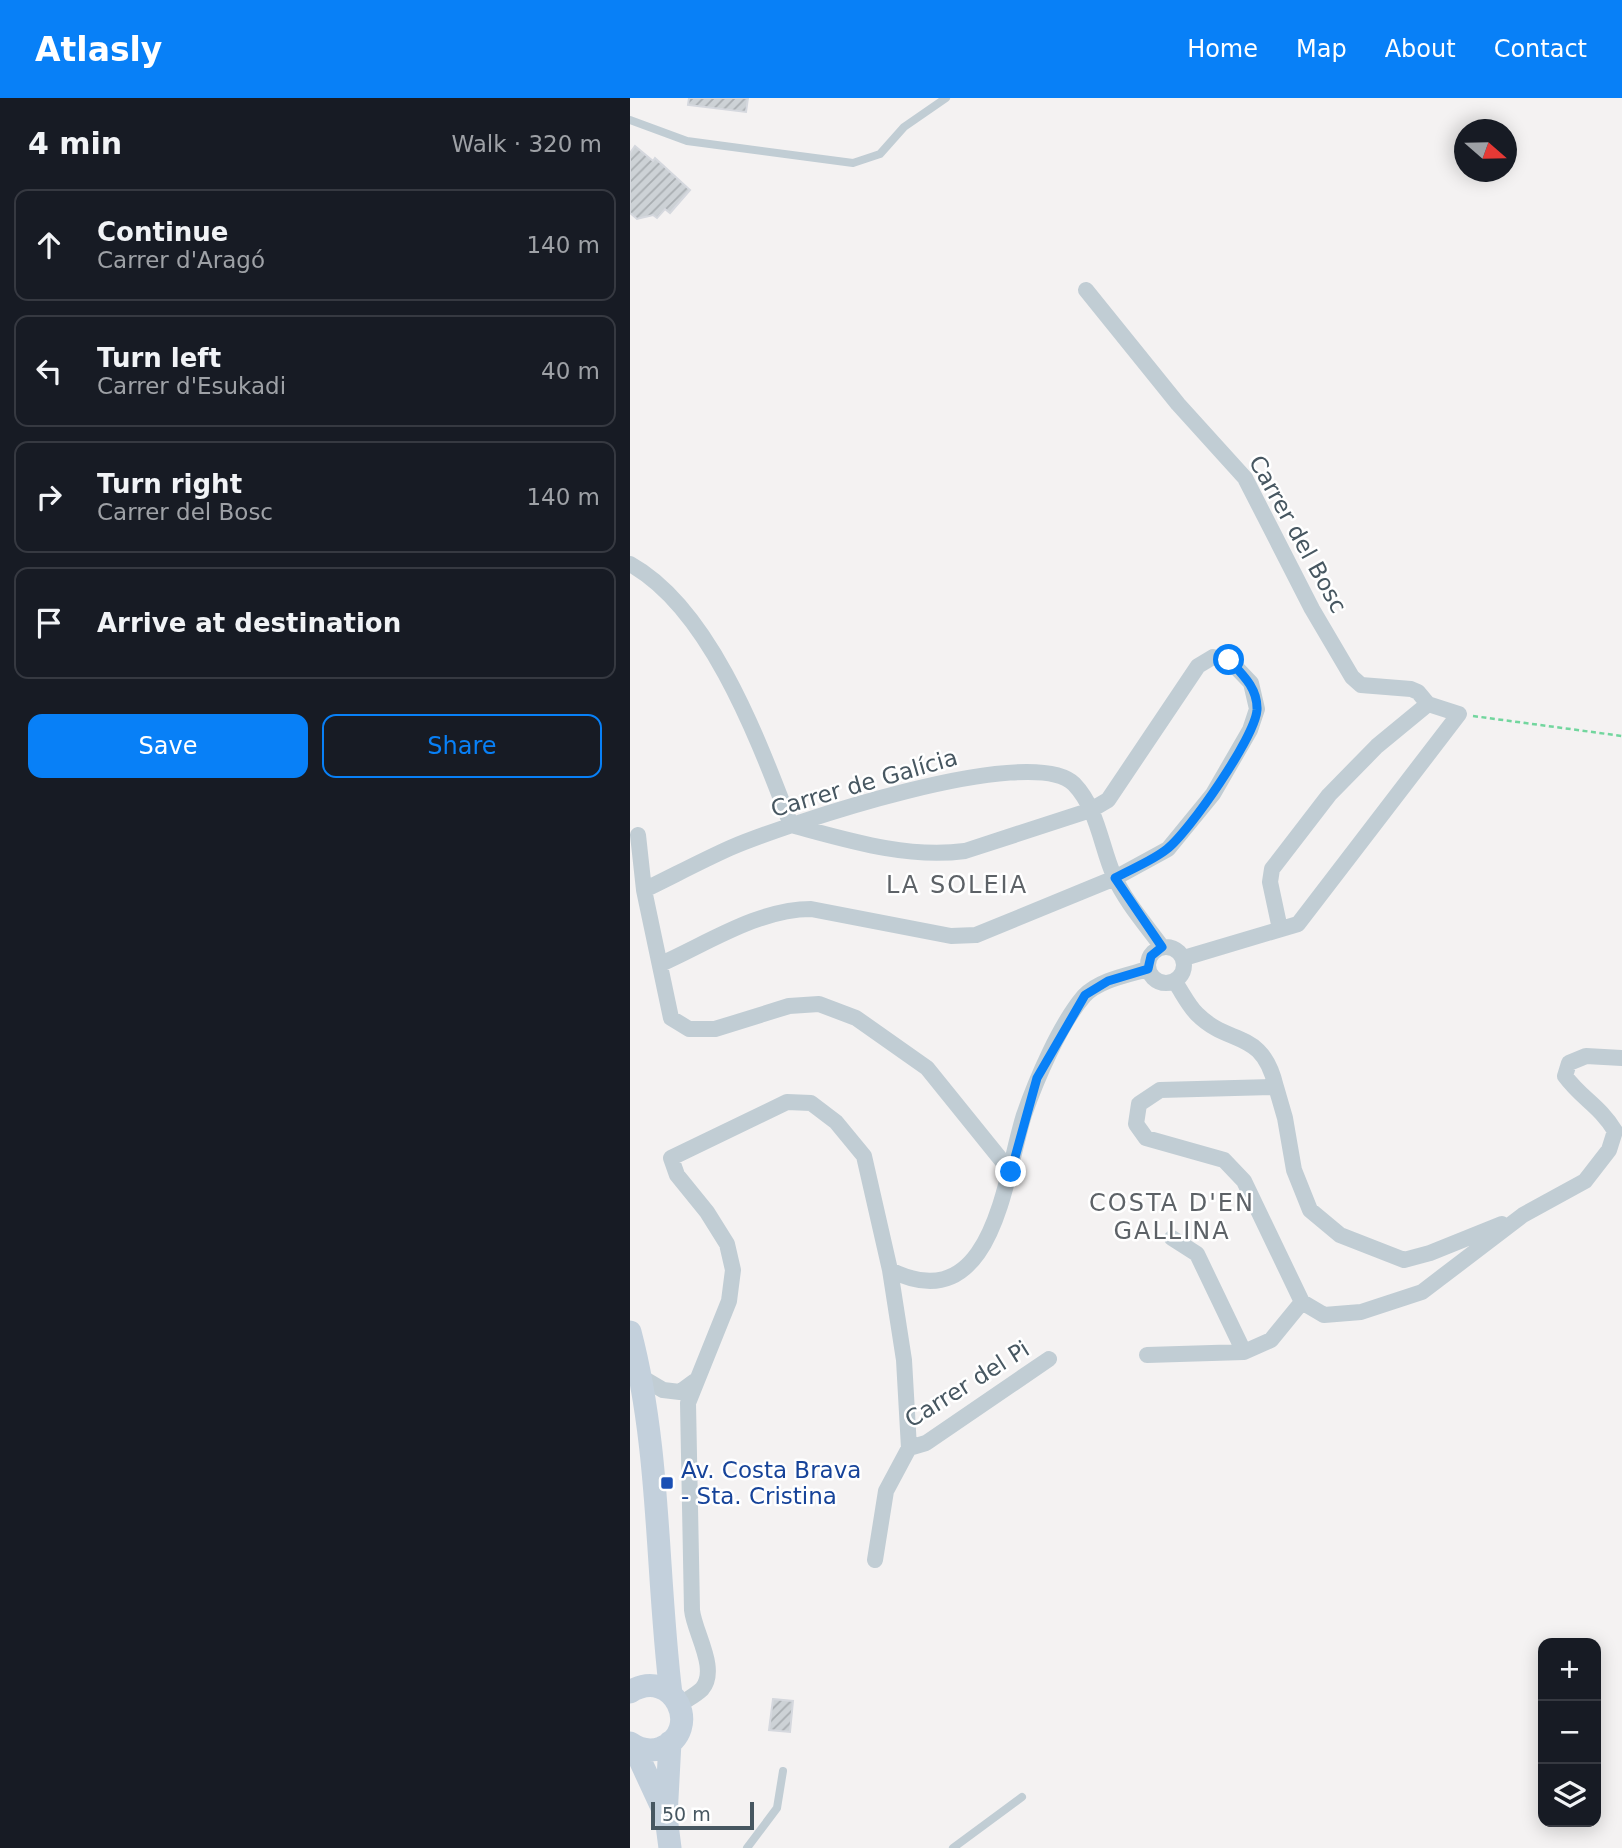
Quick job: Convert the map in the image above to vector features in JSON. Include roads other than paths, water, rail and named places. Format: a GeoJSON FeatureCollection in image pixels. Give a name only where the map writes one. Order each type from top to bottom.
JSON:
{"type":"FeatureCollection","features":[{"type":"Feature","properties":{"kind":"main road"},"geometry":{"type":"LineString","coordinates":[[630,1332],[640,1377],[656,1491],[664,1641],[681,1725],[670,1742],[666,1817],[670,1848]]}},
{"type":"Feature","properties":{"kind":"main road"},"geometry":{"type":"LineString","coordinates":[[633,1690],[652,1669],[664,1641]]}},
{"type":"Feature","properties":{"kind":"main road"},"geometry":{"type":"LineString","coordinates":[[633,1690],[655,1686],[675,1700]]}},
{"type":"Feature","properties":{"kind":"main road"},"geometry":{"type":"LineString","coordinates":[[631,1744],[653,1750],[670,1742]]}},
{"type":"Feature","properties":{"kind":"main road"},"geometry":{"type":"LineString","coordinates":[[631,1744],[666,1817]]}},
{"type":"Feature","properties":{"kind":"street","name":"Carrer del Bosc"},"geometry":{"type":"LineString","coordinates":[[1086,290],[1178,404],[1245,478],[1312,609],[1352,677],[1361,685],[1411,689],[1418,692],[1428,704],[1459,714],[1298,924],[1280,929]]}},
{"type":"Feature","properties":{"kind":"street"},"geometry":{"type":"LineString","coordinates":[[630,564],[645,572],[685,612],[738,694],[791,825],[870,846],[944,854],[965,851],[1091,810],[1108,800],[1198,666],[1213,657],[1229,660],[1251,683],[1257,709],[1250,730],[1213,794],[1168,849],[1115,878],[976,935],[951,936],[811,909],[790,909],[770,914],[661,964]]}},
{"type":"Feature","properties":{"kind":"street"},"geometry":{"type":"LineString","coordinates":[[1184,958],[1280,929],[1270,882],[1272,869],[1329,795],[1377,746],[1428,704]]}},
{"type":"Feature","properties":{"kind":"street","name":"Carrer de Galícia"},"geometry":{"type":"LineString","coordinates":[[644,890],[730,848],[791,825],[964,776],[1025,772],[1062,776],[1074,784],[1091,810],[1115,878],[1162,947]]}},
{"type":"Feature","properties":{"kind":"street"},"geometry":{"type":"LineString","coordinates":[[638,835],[644,890],[671,1018],[689,1029],[715,1029],[789,1006],[819,1004],[856,1018],[927,1068],[1011,1172]]}},
{"type":"Feature","properties":{"kind":"street"},"geometry":{"type":"LineString","coordinates":[[1162,947],[1175,948],[1184,958],[1184,972],[1175,982],[1158,982],[1148,969],[1151,956],[1162,947]]}},
{"type":"Feature","properties":{"kind":"street"},"geometry":{"type":"LineString","coordinates":[[890,1270],[907,1278],[940,1281],[961,1272],[982,1248],[996,1223],[1037,1078],[1085,995],[1108,981],[1148,969]]}},
{"type":"Feature","properties":{"kind":"street"},"geometry":{"type":"LineString","coordinates":[[1175,982],[1197,1014],[1224,1031],[1252,1042],[1271,1066],[1285,1118],[1294,1170],[1310,1210],[1340,1235],[1404,1260],[1430,1253],[1523,1215],[1585,1181],[1609,1150],[1615,1131],[1603,1111],[1574,1089],[1565,1076],[1569,1063],[1586,1056],[1622,1058]]}},
{"type":"Feature","properties":{"kind":"street"},"geometry":{"type":"LineString","coordinates":[[1276,1087],[1160,1090],[1139,1104],[1136,1124],[1146,1138],[1224,1160],[1238,1174],[1244,1181],[1302,1302],[1324,1315],[1361,1312],[1422,1292],[1523,1215]]}},
{"type":"Feature","properties":{"kind":"street"},"geometry":{"type":"LineString","coordinates":[[675,1700],[703,1688],[708,1667],[703,1646],[694,1629],[692,1610],[687,1423],[695,1381],[729,1301],[733,1270],[727,1244],[707,1212],[677,1175],[671,1158],[787,1102],[811,1103],[836,1122],[864,1156],[890,1270],[904,1360],[909,1448],[886,1491],[875,1560]]}},
{"type":"Feature","properties":{"kind":"street"},"geometry":{"type":"LineString","coordinates":[[1172,1238],[1196,1254],[1244,1352]]}},
{"type":"Feature","properties":{"kind":"street"},"geometry":{"type":"LineString","coordinates":[[1147,1355],[1244,1352],[1271,1340],[1302,1302]]}},
{"type":"Feature","properties":{"kind":"street","name":"Carrer del Pi"},"geometry":{"type":"LineString","coordinates":[[909,1448],[926,1443],[1049,1359]]}},
{"type":"Feature","properties":{"kind":"street"},"geometry":{"type":"LineString","coordinates":[[640,1377],[663,1390],[680,1392],[695,1381]]}},
{"type":"Feature","properties":{"kind":"lane"},"geometry":{"type":"LineString","coordinates":[[630,120],[687,141],[853,163],[880,154],[904,127],[946,98]]}},
{"type":"Feature","properties":{"kind":"lane"},"geometry":{"type":"LineString","coordinates":[[747,1848],[778,1808],[783,1771]]}},
{"type":"Feature","properties":{"kind":"lane"},"geometry":{"type":"LineString","coordinates":[[953,1848],[1022,1797]]}},
{"type":"Feature","properties":{"kind":"place","name":"Av. Costa Brava - Sta. Cristina"},"geometry":{"type":"Point","coordinates":[667,1483]}},
{"type":"Feature","properties":{"kind":"district","name":"LA SOLEIA"},"geometry":{"type":"Point","coordinates":[957,885]}},
{"type":"Feature","properties":{"kind":"district","name":"COSTA D'EN GALLINA"},"geometry":{"type":"Point","coordinates":[1172,1217]}}]}
